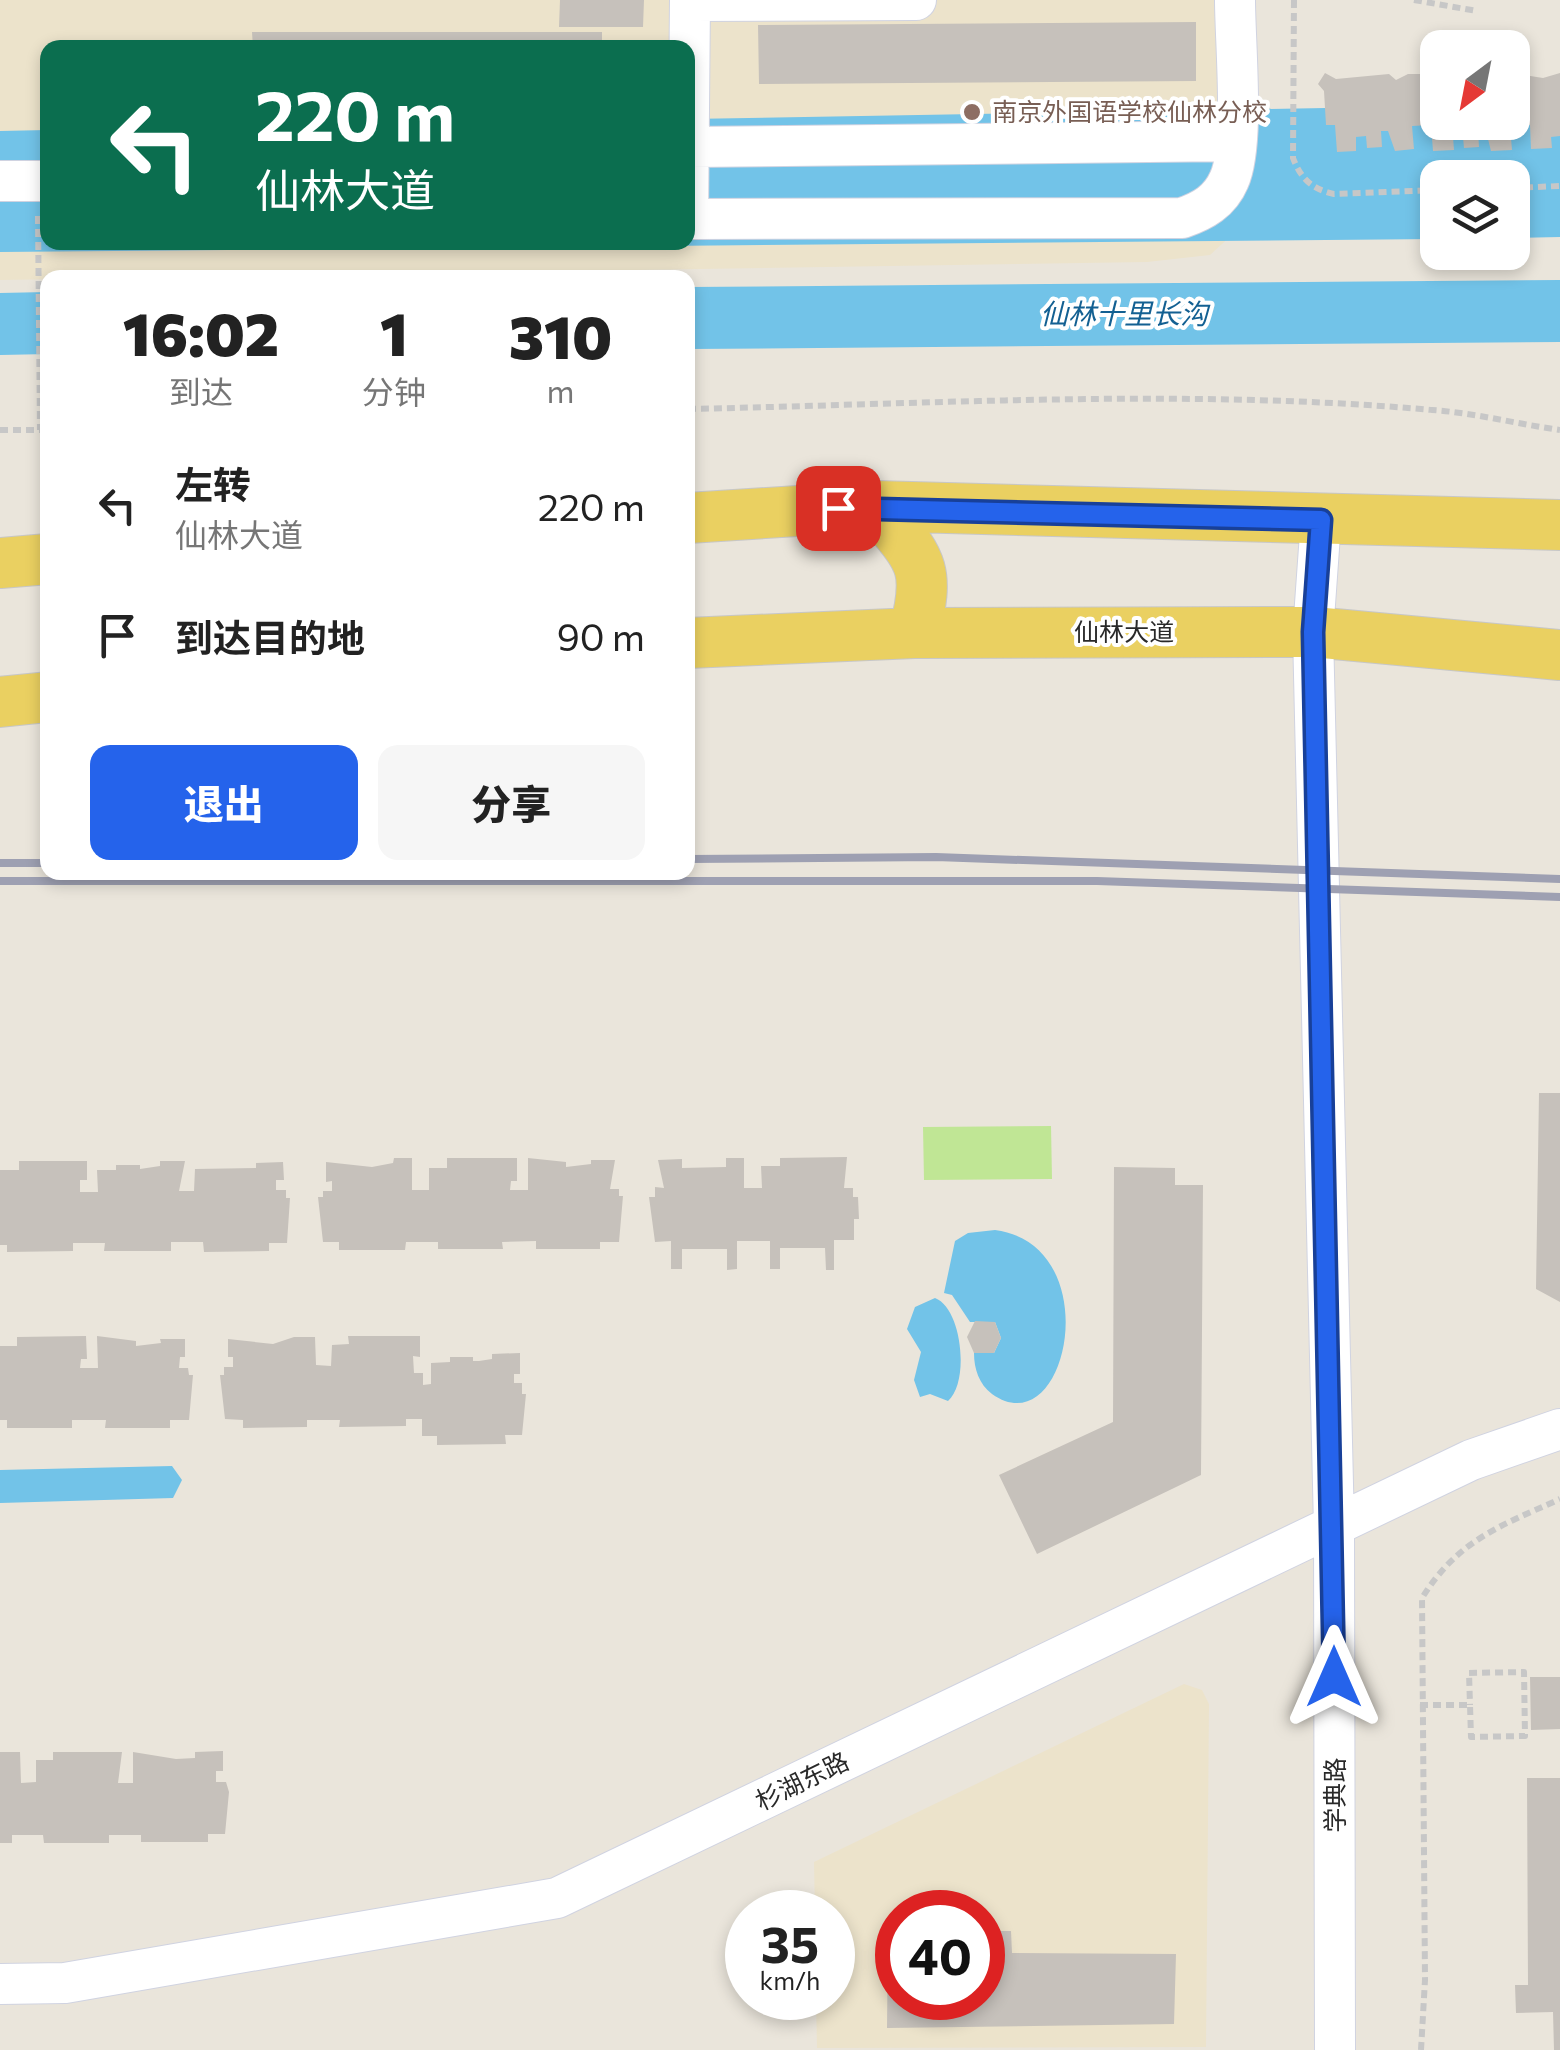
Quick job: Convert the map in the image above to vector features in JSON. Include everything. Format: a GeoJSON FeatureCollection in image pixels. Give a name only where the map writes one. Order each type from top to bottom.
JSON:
{"type":"FeatureCollection","features":[{"type":"Feature","properties":{"kind":"main road"},"geometry":{"type":"LineString","coordinates":[[876,506],[920,563],[926,589],[914,633]]}},
{"type":"Feature","properties":{"kind":"main road"},"geometry":{"type":"LineString","coordinates":[[695,518],[876,506],[1560,526]]}},
{"type":"Feature","properties":{"kind":"main road"},"geometry":{"type":"LineString","coordinates":[[0,562],[40,560]]}},
{"type":"Feature","properties":{"kind":"main road","name":"仙林大道"},"geometry":{"type":"LineString","coordinates":[[695,643],[914,633],[1313,632],[1560,655]]}},
{"type":"Feature","properties":{"kind":"main road"},"geometry":{"type":"LineString","coordinates":[[0,702],[40,698]]}},
{"type":"Feature","properties":{"kind":"street"},"geometry":{"type":"LineString","coordinates":[[690,40],[690,1],[916,0]]}},
{"type":"Feature","properties":{"kind":"street"},"geometry":{"type":"LineString","coordinates":[[695,218],[1182,218],[1212,204],[1223,191],[1236,160],[1235,0]]}},
{"type":"Feature","properties":{"kind":"street"},"geometry":{"type":"LineString","coordinates":[[695,148],[1236,141]]}},
{"type":"Feature","properties":{"kind":"street","name":"学典路"},"geometry":{"type":"LineString","coordinates":[[1321,520],[1313,632],[1334,1528],[1335,2050]]}},
{"type":"Feature","properties":{"kind":"street","name":"杉湖东路"},"geometry":{"type":"LineString","coordinates":[[0,1984],[65,1984],[558,1898],[1471,1460],[1560,1430]]}},
{"type":"Feature","properties":{"kind":"path"},"geometry":{"type":"LineString","coordinates":[[1294,0],[1294,158],[1298,172],[1320,191],[1334,194],[1420,191]]}},
{"type":"Feature","properties":{"kind":"path"},"geometry":{"type":"LineString","coordinates":[[1414,0],[1477,11]]}},
{"type":"Feature","properties":{"kind":"path"},"geometry":{"type":"LineString","coordinates":[[28,181],[40,368]]}},
{"type":"Feature","properties":{"kind":"path"},"geometry":{"type":"LineString","coordinates":[[1530,187],[1560,186]]}},
{"type":"Feature","properties":{"kind":"path"},"geometry":{"type":"LineString","coordinates":[[695,409],[1090,400],[1336,404],[1436,410],[1560,430]]}},
{"type":"Feature","properties":{"kind":"path"},"geometry":{"type":"LineString","coordinates":[[0,430],[40,430]]}},
{"type":"Feature","properties":{"kind":"path"},"geometry":{"type":"LineString","coordinates":[[1421,2050],[1425,1980],[1422,1598],[1440,1568],[1477,1536],[1560,1499]]}},
{"type":"Feature","properties":{"kind":"path"},"geometry":{"type":"LineString","coordinates":[[1524,1672],[1526,1736],[1470,1736],[1470,1704],[1469,1673],[1524,1672]]}},
{"type":"Feature","properties":{"kind":"path"},"geometry":{"type":"LineString","coordinates":[[1420,1706],[1470,1704]]}},
{"type":"Feature","properties":{"kind":"shaded area","name":"南京外国语学校仙林分校"},"geometry":{"type":"Polygon","coordinates":[[[0,0],[1256,0],[1257,177],[1246,222],[1210,255],[1147,262],[637,270],[40,270],[40,279],[0,280],[0,0]]]}},
{"type":"Feature","properties":{"kind":"shaded area"},"geometry":{"type":"Polygon","coordinates":[[[1184,1684],[1202,1690],[1209,1704],[1206,2047],[817,2048],[816,2020],[855,2020],[855,1890],[815,1890],[814,1862],[1184,1684]]]}},
{"type":"Feature","properties":{"kind":"green space"},"geometry":{"type":"Polygon","coordinates":[[[1051,1126],[1052,1179],[924,1180],[923,1127],[1051,1126]]]}},
{"type":"Feature","properties":{"kind":"water"},"geometry":{"type":"Polygon","coordinates":[[[1560,104],[1560,237],[1530,238],[1530,160],[1420,160],[1420,239],[695,246],[695,119],[1420,106],[1420,140],[1530,140],[1530,115],[1560,104]]]}},
{"type":"Feature","properties":{"kind":"water"},"geometry":{"type":"Polygon","coordinates":[[[40,130],[40,250],[221,250],[0,252],[0,131],[40,130]]]}},
{"type":"Feature","properties":{"kind":"water"},"geometry":{"type":"Polygon","coordinates":[[[995,1230],[1031,1244],[1053,1270],[1064,1303],[1065,1338],[1056,1370],[1041,1393],[1019,1403],[992,1394],[976,1370],[974,1353],[994,1353],[1001,1338],[995,1322],[970,1322],[952,1295],[944,1293],[955,1241],[968,1233],[995,1230]]]}},
{"type":"Feature","properties":{"kind":"water"},"geometry":{"type":"Polygon","coordinates":[[[935,1298],[952,1316],[960,1346],[959,1378],[948,1401],[930,1394],[920,1397],[914,1380],[921,1352],[907,1329],[915,1307],[935,1298]]]}},
{"type":"Feature","properties":{"kind":"water"},"geometry":{"type":"Polygon","coordinates":[[[172,1466],[182,1480],[173,1498],[0,1503],[0,1470],[172,1466]]]}},
{"type":"Feature","properties":{"kind":"building"},"geometry":{"type":"Polygon","coordinates":[[[560,0],[644,0],[643,27],[559,27],[560,0]]]}},
{"type":"Feature","properties":{"kind":"building"},"geometry":{"type":"Polygon","coordinates":[[[1196,22],[1196,81],[759,84],[758,25],[1196,22]]]}},
{"type":"Feature","properties":{"kind":"building"},"geometry":{"type":"Polygon","coordinates":[[[252,32],[602,32],[602,40],[252,40],[252,32]]]}},
{"type":"Feature","properties":{"kind":"building"},"geometry":{"type":"Polygon","coordinates":[[[1325,73],[1336,79],[1389,74],[1396,80],[1420,74],[1420,126],[1412,126],[1414,149],[1395,151],[1388,131],[1381,131],[1382,147],[1367,148],[1366,136],[1356,137],[1356,151],[1337,152],[1335,125],[1326,125],[1324,91],[1318,84],[1325,73]]]}},
{"type":"Feature","properties":{"kind":"building"},"geometry":{"type":"Polygon","coordinates":[[[1560,73],[1560,136],[1551,137],[1552,148],[1531,149],[1530,76],[1543,78],[1560,73]]]}},
{"type":"Feature","properties":{"kind":"building"},"geometry":{"type":"Polygon","coordinates":[[[1432,140],[1453,140],[1454,150],[1433,151],[1432,140]]]}},
{"type":"Feature","properties":{"kind":"building"},"geometry":{"type":"Polygon","coordinates":[[[1463,140],[1479,140],[1479,147],[1464,148],[1463,140]]]}},
{"type":"Feature","properties":{"kind":"building"},"geometry":{"type":"Polygon","coordinates":[[[1488,140],[1511,140],[1512,150],[1491,151],[1488,140]]]}},
{"type":"Feature","properties":{"kind":"building"},"geometry":{"type":"Polygon","coordinates":[[[1539,1093],[1560,1093],[1560,1302],[1536,1289],[1539,1093]]]}},
{"type":"Feature","properties":{"kind":"building"},"geometry":{"type":"Polygon","coordinates":[[[847,1157],[844,1188],[853,1188],[853,1197],[858,1197],[859,1219],[854,1219],[854,1240],[834,1240],[834,1270],[826,1270],[825,1248],[780,1248],[780,1269],[770,1269],[770,1241],[737,1241],[737,1269],[727,1270],[727,1249],[682,1249],[682,1269],[671,1269],[671,1241],[655,1242],[649,1197],[655,1197],[655,1187],[664,1188],[658,1160],[682,1159],[682,1168],[726,1167],[726,1158],[744,1158],[744,1188],[762,1188],[761,1166],[780,1166],[780,1158],[847,1157]]]}},
{"type":"Feature","properties":{"kind":"building"},"geometry":{"type":"Polygon","coordinates":[[[394,1158],[412,1158],[412,1190],[429,1190],[429,1168],[447,1168],[447,1158],[517,1158],[517,1181],[511,1181],[510,1190],[528,1190],[528,1158],[566,1162],[566,1167],[591,1164],[591,1160],[615,1160],[610,1189],[619,1189],[619,1196],[623,1196],[619,1242],[600,1242],[600,1249],[536,1249],[536,1241],[502,1242],[503,1249],[438,1249],[438,1242],[406,1242],[405,1250],[339,1250],[339,1242],[323,1242],[318,1197],[323,1197],[323,1191],[332,1191],[332,1181],[326,1182],[326,1162],[372,1167],[393,1163],[394,1158]]]}},
{"type":"Feature","properties":{"kind":"building"},"geometry":{"type":"Polygon","coordinates":[[[19,1161],[87,1161],[87,1180],[80,1180],[80,1192],[98,1192],[97,1170],[116,1170],[116,1165],[140,1165],[140,1169],[160,1166],[160,1161],[185,1161],[179,1191],[194,1191],[195,1169],[256,1168],[256,1163],[283,1162],[284,1180],[276,1180],[276,1190],[286,1190],[286,1198],[290,1198],[287,1243],[269,1243],[269,1251],[204,1252],[203,1242],[171,1242],[171,1251],[104,1251],[105,1243],[73,1243],[73,1251],[7,1252],[7,1245],[0,1245],[0,1170],[19,1170],[19,1161]]]}},
{"type":"Feature","properties":{"kind":"building"},"geometry":{"type":"Polygon","coordinates":[[[1114,1167],[1175,1168],[1175,1185],[1203,1185],[1201,1475],[1037,1554],[999,1475],[1113,1422],[1114,1167]]]}},
{"type":"Feature","properties":{"kind":"building"},"geometry":{"type":"Polygon","coordinates":[[[975,1321],[995,1322],[1001,1338],[994,1353],[974,1353],[967,1337],[975,1321]]]}},
{"type":"Feature","properties":{"kind":"building"},"geometry":{"type":"Polygon","coordinates":[[[86,1336],[87,1359],[81,1359],[80,1368],[98,1368],[97,1336],[136,1341],[136,1346],[161,1343],[160,1339],[185,1339],[185,1357],[180,1357],[179,1368],[188,1368],[189,1375],[193,1375],[189,1420],[170,1420],[170,1428],[105,1428],[106,1420],[72,1420],[72,1428],[7,1428],[7,1420],[0,1420],[0,1346],[17,1346],[17,1337],[86,1336]]]}},
{"type":"Feature","properties":{"kind":"building"},"geometry":{"type":"Polygon","coordinates":[[[348,1336],[420,1336],[420,1357],[413,1356],[414,1373],[423,1373],[423,1385],[431,1384],[431,1363],[450,1362],[450,1357],[473,1357],[473,1361],[479,1361],[492,1359],[492,1354],[520,1353],[520,1374],[514,1374],[514,1383],[522,1383],[522,1394],[526,1394],[522,1435],[505,1435],[506,1444],[437,1445],[437,1436],[422,1436],[422,1419],[406,1419],[406,1426],[339,1427],[340,1420],[307,1420],[307,1427],[243,1428],[243,1420],[225,1419],[220,1375],[224,1375],[224,1367],[233,1367],[233,1357],[228,1357],[228,1339],[273,1344],[294,1337],[315,1337],[316,1365],[331,1366],[332,1345],[349,1344],[348,1336]]]}},
{"type":"Feature","properties":{"kind":"building"},"geometry":{"type":"Polygon","coordinates":[[[1530,1677],[1560,1677],[1560,1729],[1531,1730],[1530,1677]]]}},
{"type":"Feature","properties":{"kind":"building"},"geometry":{"type":"Polygon","coordinates":[[[223,1751],[223,1771],[216,1771],[216,1782],[226,1782],[229,1792],[225,1834],[208,1834],[208,1842],[141,1842],[141,1835],[109,1835],[109,1843],[44,1843],[43,1835],[12,1835],[12,1843],[0,1843],[0,1752],[20,1752],[21,1783],[36,1782],[36,1760],[53,1760],[53,1752],[122,1752],[118,1783],[133,1783],[133,1752],[176,1759],[195,1758],[195,1752],[223,1751]]]}},
{"type":"Feature","properties":{"kind":"building"},"geometry":{"type":"Polygon","coordinates":[[[1527,1778],[1560,1778],[1560,2050],[1554,2050],[1553,2012],[1516,2013],[1515,1985],[1528,1985],[1527,1778]]]}},
{"type":"Feature","properties":{"kind":"building"},"geometry":{"type":"Polygon","coordinates":[[[1005,1931],[1011,1931],[1012,1953],[1176,1954],[1174,2024],[887,2028],[887,2020],[1005,2020],[1005,1931]]]}},
{"type":"Feature","properties":{"kind":"waterway","name":"仙林十里长沟"},"geometry":{"type":"LineString","coordinates":[[695,318],[1560,311]]}},
{"type":"Feature","properties":{"kind":"waterway","name":"仙林十里长沟"},"geometry":{"type":"LineString","coordinates":[[0,324],[40,323]]}},
{"type":"Feature","properties":{"kind":"railway"},"geometry":{"type":"LineString","coordinates":[[695,859],[936,857],[1560,879]]}},
{"type":"Feature","properties":{"kind":"railway"},"geometry":{"type":"LineString","coordinates":[[0,863],[40,863]]}},
{"type":"Feature","properties":{"kind":"railway"},"geometry":{"type":"LineString","coordinates":[[0,881],[1097,881],[1560,897]]}},
{"type":"Feature","properties":{"kind":"place","name":"南京外国语学校仙林分校"},"geometry":{"type":"Point","coordinates":[972,112]}},
{"type":"Feature","properties":{"kind":"route"},"geometry":{"type":"LineString","coordinates":[[838,508],[1321,520],[1313,632],[1334,1677]]}}]}
